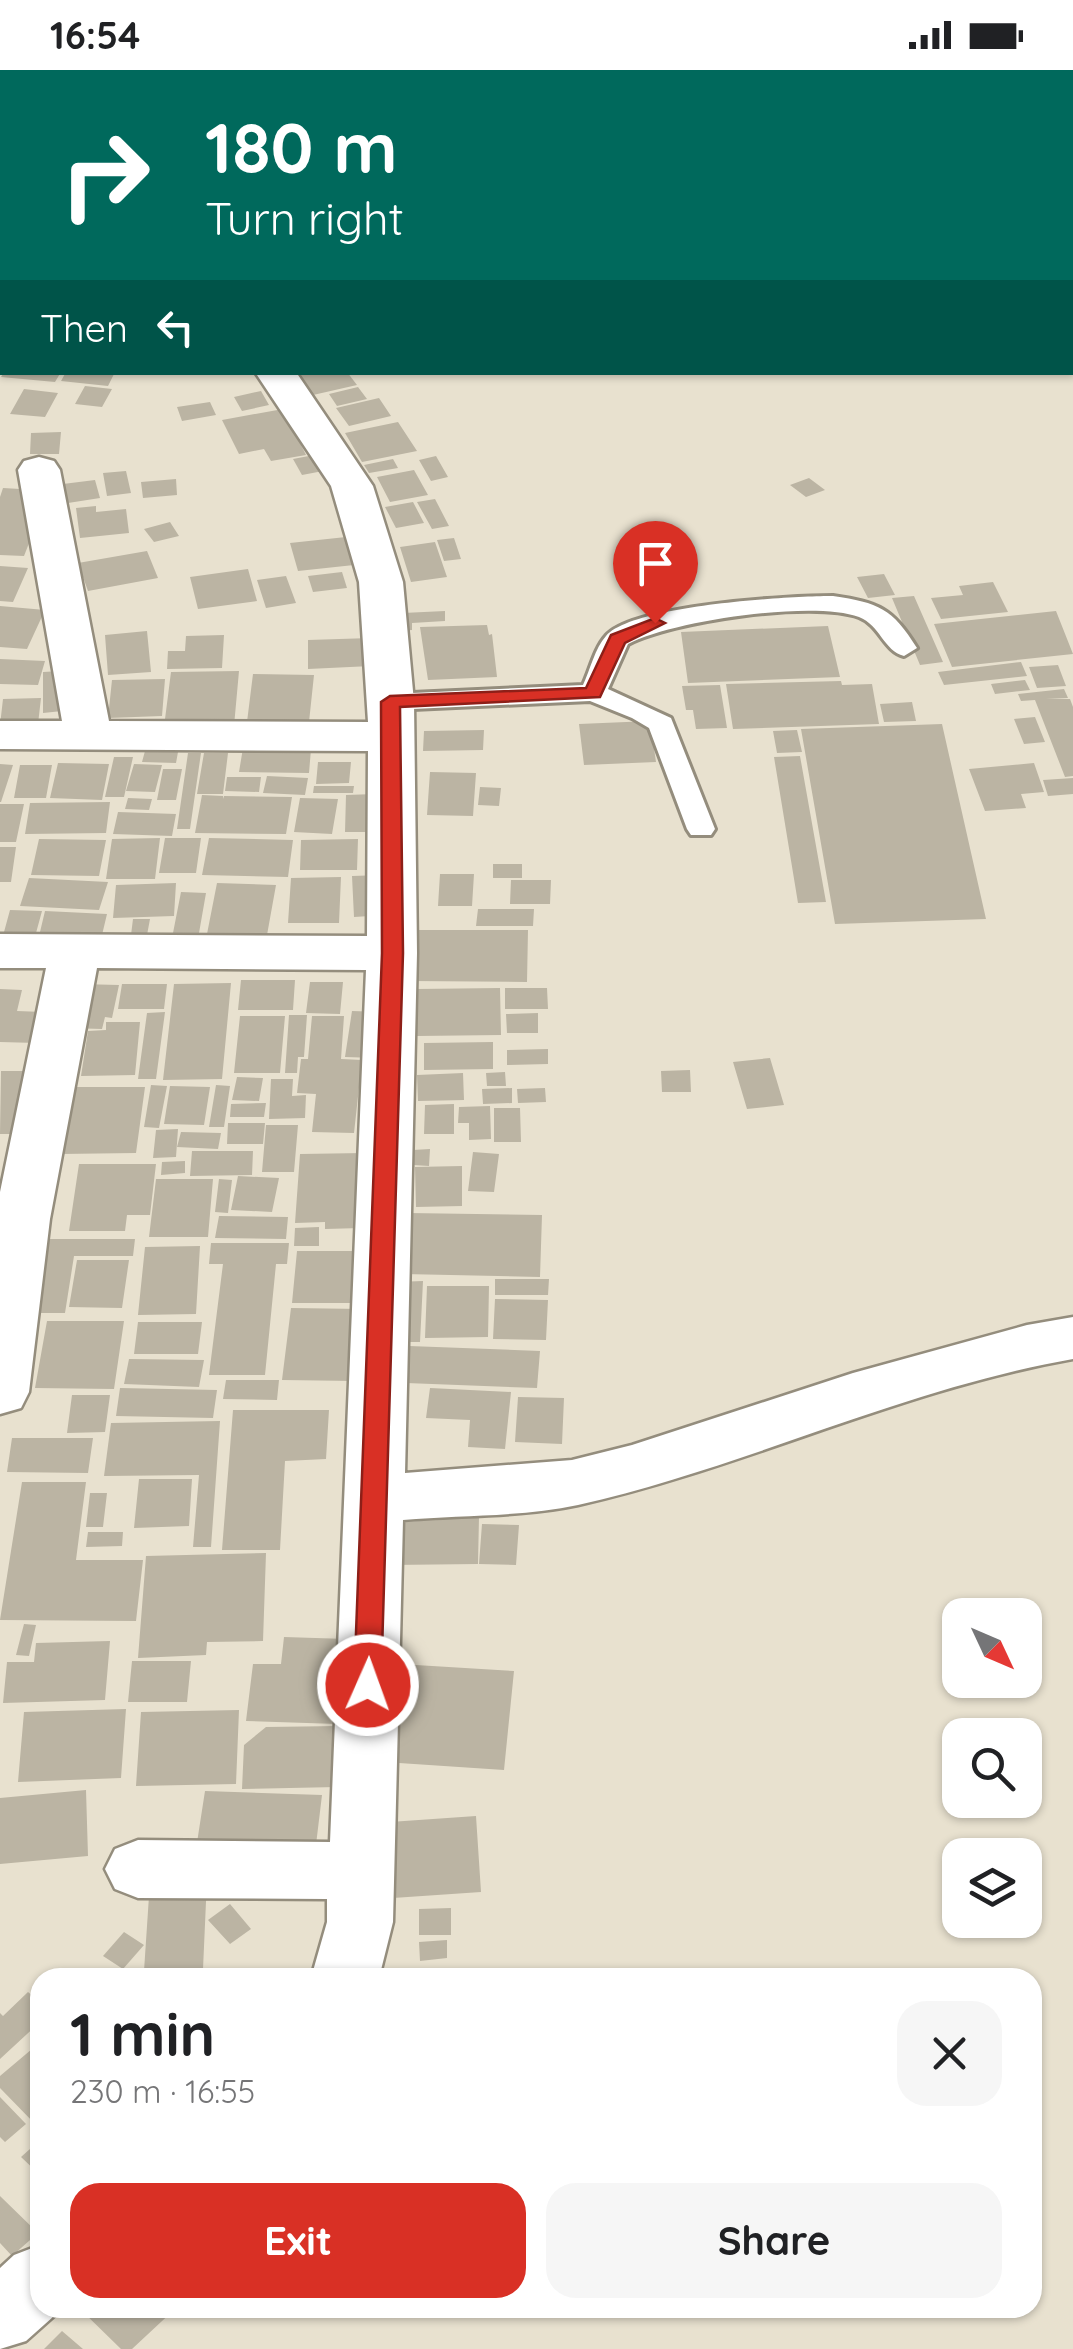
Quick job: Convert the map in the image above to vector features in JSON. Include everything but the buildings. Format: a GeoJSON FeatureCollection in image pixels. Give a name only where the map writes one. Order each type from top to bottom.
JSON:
{"type":"FeatureCollection","features":[{"type":"Feature","properties":{"kind":"street"},"geometry":{"type":"LineString","coordinates":[[277,375],[352,486],[363,516],[381,582],[391,720],[392,953],[360,1922],[348,1968]]}},
{"type":"Feature","properties":{"kind":"street"},"geometry":{"type":"LineString","coordinates":[[40,470],[88,736]]}},
{"type":"Feature","properties":{"kind":"street"},"geometry":{"type":"LineString","coordinates":[[0,735],[88,736],[391,720]]}},
{"type":"Feature","properties":{"kind":"street"},"geometry":{"type":"LineString","coordinates":[[0,951],[392,953]]}},
{"type":"Feature","properties":{"kind":"street"},"geometry":{"type":"LineString","coordinates":[[0,1392],[11,1219],[75,952]]}},
{"type":"Feature","properties":{"kind":"street"},"geometry":{"type":"LineString","coordinates":[[374,1499],[572,1482],[619,1472],[853,1395],[1027,1346],[1073,1338]]}},
{"type":"Feature","properties":{"kind":"street"},"geometry":{"type":"LineString","coordinates":[[138,1869],[361,1871]]}},
{"type":"Feature","properties":{"kind":"street"},"geometry":{"type":"LineString","coordinates":[[0,2316],[30,2289]]}},
{"type":"Feature","properties":{"kind":"lane"},"geometry":{"type":"LineString","coordinates":[[594,693],[617,639],[636,629],[674,620],[808,602],[833,603],[882,617],[904,648]]}},
{"type":"Feature","properties":{"kind":"lane"},"geometry":{"type":"LineString","coordinates":[[391,720],[594,693],[642,712],[660,724],[701,828]]}},
{"type":"Feature","properties":{"kind":"route"},"geometry":{"type":"LineString","coordinates":[[368,1685],[392,953],[390,702],[594,693],[617,639],[655,623]]}}]}
